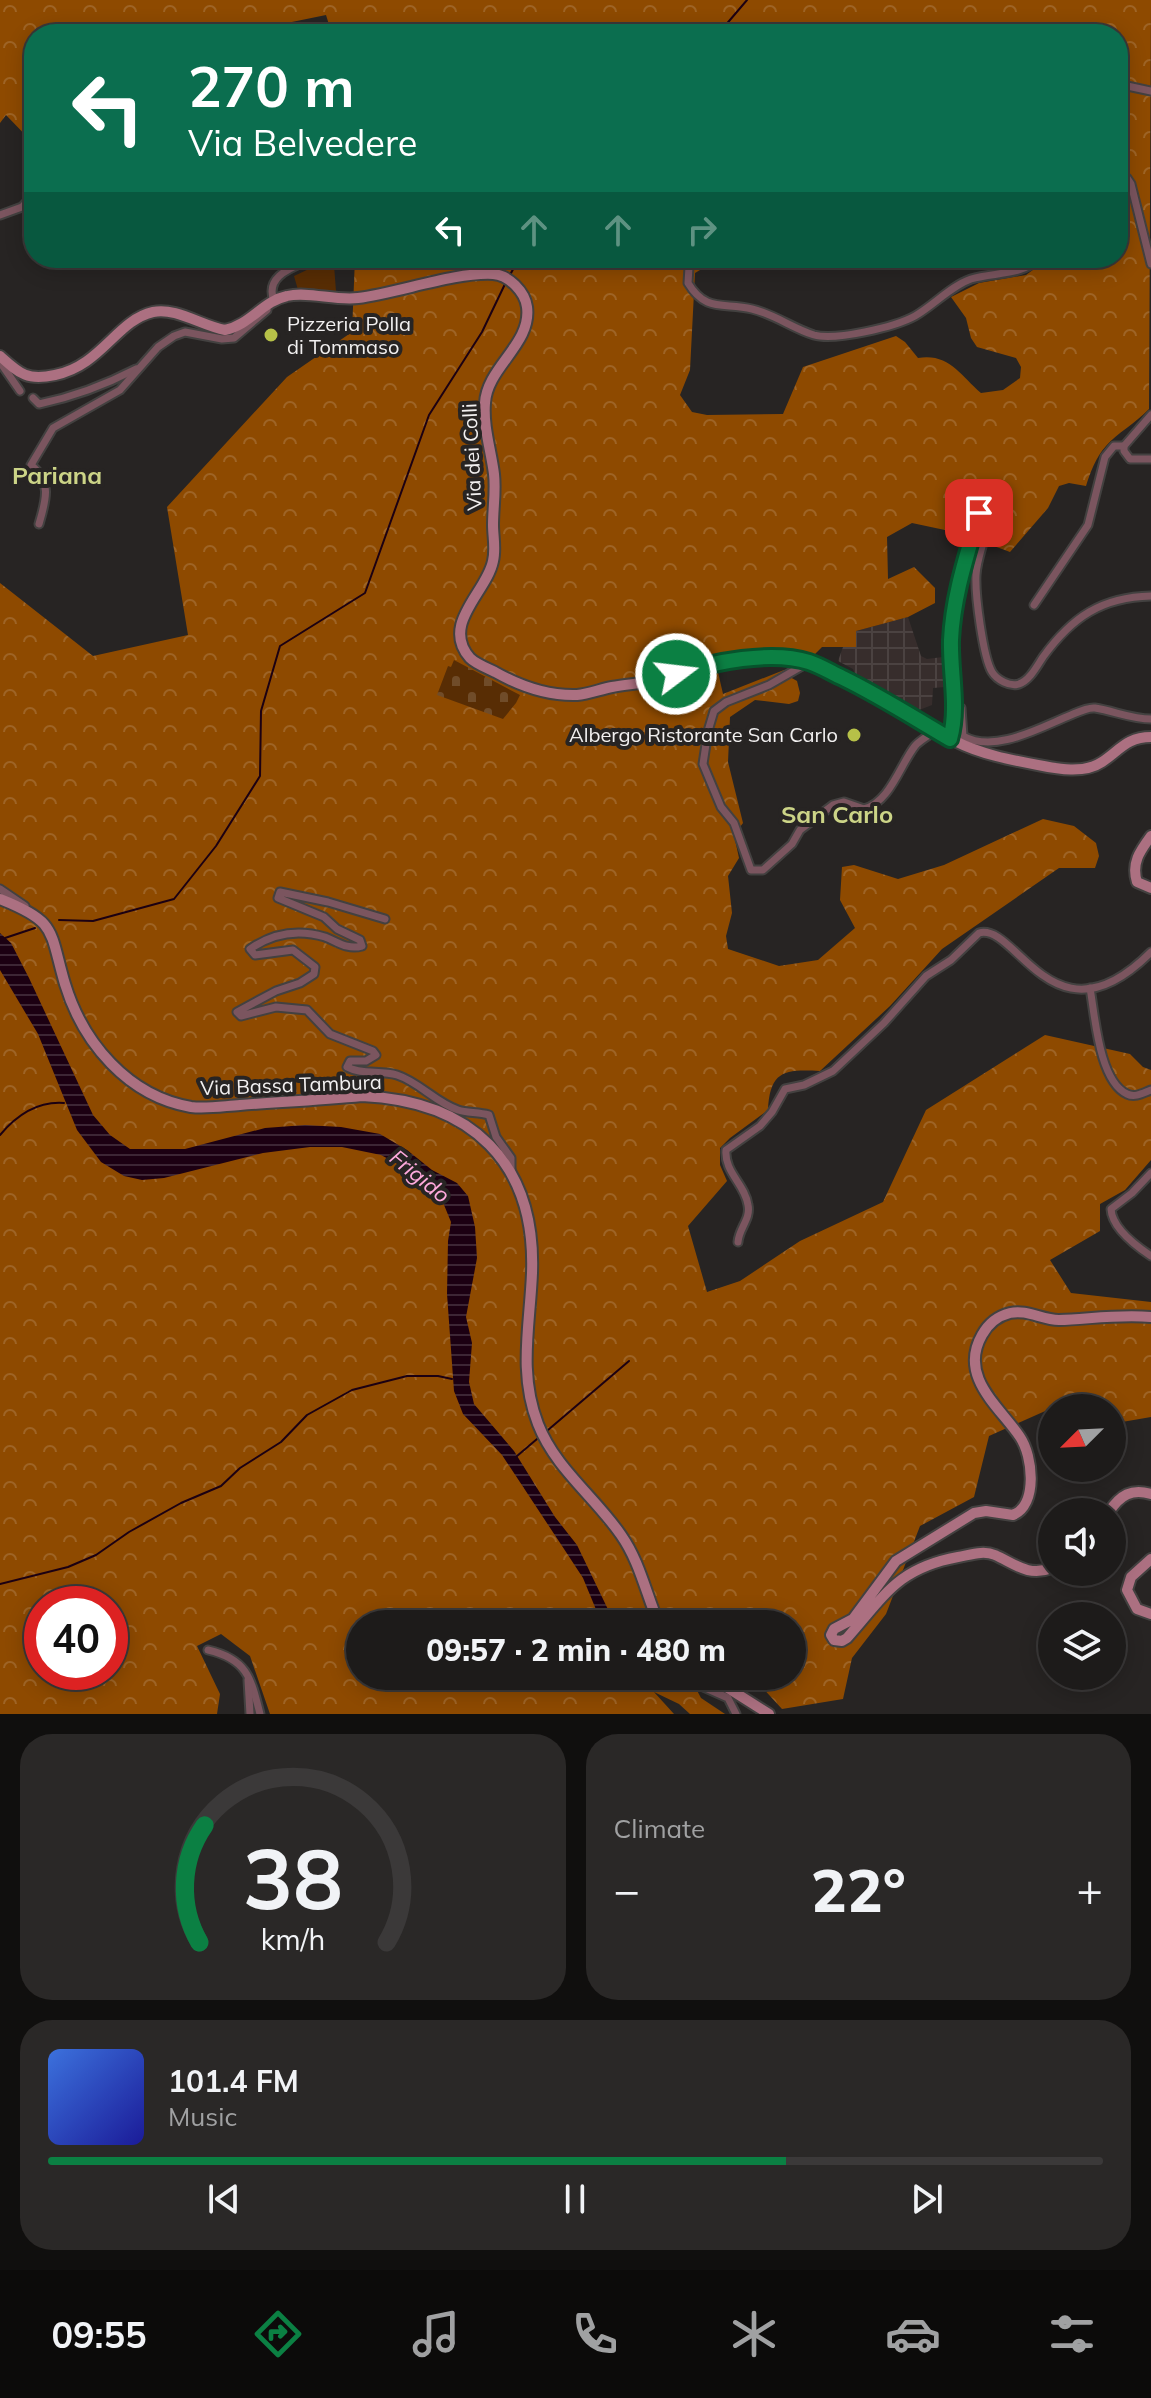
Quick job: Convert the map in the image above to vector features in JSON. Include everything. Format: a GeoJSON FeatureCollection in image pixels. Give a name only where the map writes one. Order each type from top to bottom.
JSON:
{"type":"FeatureCollection","features":[{"type":"Feature","properties":{"kind":"street"},"geometry":{"type":"LineString","coordinates":[[1128,86],[1151,91]]}},
{"type":"Feature","properties":{"kind":"street"},"geometry":{"type":"LineString","coordinates":[[1128,180],[1151,264]]}},
{"type":"Feature","properties":{"kind":"street"},"geometry":{"type":"LineString","coordinates":[[0,215],[24,205]]}},
{"type":"Feature","properties":{"kind":"street"},"geometry":{"type":"LineString","coordinates":[[278,299],[271,293],[272,283],[290,268]]}},
{"type":"Feature","properties":{"kind":"street"},"geometry":{"type":"LineString","coordinates":[[689,268],[688,283],[702,301],[768,313],[816,335],[873,329],[911,318],[970,280],[1025,268]]}},
{"type":"Feature","properties":{"kind":"street","name":"Via dei Colli"},"geometry":{"type":"LineString","coordinates":[[278,299],[303,295],[356,298],[493,274],[502,276],[520,290],[528,311],[526,326],[487,385],[485,400],[495,476],[494,558],[487,579],[465,609],[461,629],[462,644],[472,659],[513,682],[547,692],[579,695],[660,680],[717,663],[775,657],[809,662],[887,701],[950,739],[1039,765],[1066,769],[1093,767],[1130,740],[1151,737]]}},
{"type":"Feature","properties":{"kind":"street"},"geometry":{"type":"LineString","coordinates":[[0,356],[18,372],[31,378],[52,376],[80,367],[145,315],[165,311],[225,330],[253,318],[278,299]]}},
{"type":"Feature","properties":{"kind":"street"},"geometry":{"type":"LineString","coordinates":[[39,524],[47,489],[38,471],[27,463],[53,428],[120,390],[158,347],[181,333],[234,338],[278,299]]}},
{"type":"Feature","properties":{"kind":"street"},"geometry":{"type":"LineString","coordinates":[[0,362],[20,391]]}},
{"type":"Feature","properties":{"kind":"street"},"geometry":{"type":"LineString","coordinates":[[33,398],[39,404],[66,398],[138,368]]}},
{"type":"Feature","properties":{"kind":"street"},"geometry":{"type":"LineString","coordinates":[[1151,415],[1124,446],[1130,459],[1151,459]]}},
{"type":"Feature","properties":{"kind":"street"},"geometry":{"type":"LineString","coordinates":[[1034,605],[1088,525],[1105,457],[1114,446],[1124,446]]}},
{"type":"Feature","properties":{"kind":"street"},"geometry":{"type":"LineString","coordinates":[[950,739],[953,706],[951,641],[955,598],[979,513],[984,511],[988,515],[988,531],[976,575],[978,606],[991,670],[1004,683],[1019,684],[1028,678],[1050,647],[1099,604],[1151,596]]}},
{"type":"Feature","properties":{"kind":"street"},"geometry":{"type":"LineString","coordinates":[[809,662],[769,685],[726,702],[714,711],[708,731],[703,764],[721,807],[734,823],[751,870],[763,870],[792,844],[800,830],[833,805],[844,802],[864,809],[873,806],[906,763],[914,746],[935,730]]}},
{"type":"Feature","properties":{"kind":"street"},"geometry":{"type":"LineString","coordinates":[[953,706],[961,708],[963,736],[983,742],[1032,732],[1095,708],[1151,719]]}},
{"type":"Feature","properties":{"kind":"street"},"geometry":{"type":"LineString","coordinates":[[1151,836],[1139,853],[1134,873],[1137,882],[1151,888]]}},
{"type":"Feature","properties":{"kind":"street"},"geometry":{"type":"LineString","coordinates":[[0,889],[37,915]]}},
{"type":"Feature","properties":{"kind":"street"},"geometry":{"type":"LineString","coordinates":[[385,919],[280,892],[278,898],[324,917],[337,929],[360,940],[362,946],[353,949],[299,932],[285,932],[256,945],[250,949],[255,955],[293,950],[315,967],[314,974],[237,1012],[241,1016],[276,1007],[307,1010],[330,1034],[376,1055],[373,1059],[350,1061],[347,1067],[354,1071],[394,1074],[409,1079],[459,1110],[489,1115],[496,1137],[511,1158],[511,1170]]}},
{"type":"Feature","properties":{"kind":"street"},"geometry":{"type":"LineString","coordinates":[[0,899],[37,915]]}},
{"type":"Feature","properties":{"kind":"street","name":"Via Bassa Tambura"},"geometry":{"type":"LineString","coordinates":[[37,915],[57,947],[66,988],[78,1016],[100,1052],[117,1072],[148,1092],[194,1108],[362,1096],[405,1102],[434,1109],[488,1142],[511,1170],[527,1208],[532,1275],[524,1349],[533,1411],[544,1439],[554,1454],[620,1533],[632,1552],[654,1610]]}},
{"type":"Feature","properties":{"kind":"street"},"geometry":{"type":"LineString","coordinates":[[738,1242],[738,1233],[748,1218],[749,1209],[747,1199],[728,1167],[726,1150],[760,1126],[785,1089],[804,1085],[833,1071],[884,1023],[926,976],[951,960],[979,933],[993,933],[1042,975],[1071,989],[1090,988],[1123,977],[1151,952]]}},
{"type":"Feature","properties":{"kind":"street"},"geometry":{"type":"LineString","coordinates":[[1090,988],[1100,1048],[1114,1084],[1127,1094],[1136,1096],[1151,1090]]}},
{"type":"Feature","properties":{"kind":"street"},"geometry":{"type":"LineString","coordinates":[[1151,1173],[1111,1209],[1111,1217],[1121,1231],[1151,1256]]}},
{"type":"Feature","properties":{"kind":"street"},"geometry":{"type":"LineString","coordinates":[[1038,1572],[1023,1570],[983,1552],[930,1562],[895,1583],[847,1638],[834,1640],[831,1635],[834,1629],[853,1619],[896,1561],[907,1553],[974,1513],[986,1511],[1013,1515],[1024,1507],[1030,1496],[1022,1439],[991,1403],[977,1371],[978,1344],[991,1323],[1004,1315],[1021,1312],[1054,1320],[1134,1315],[1151,1317]]}},
{"type":"Feature","properties":{"kind":"street"},"geometry":{"type":"LineString","coordinates":[[1121,1498],[1138,1490],[1151,1494]]}},
{"type":"Feature","properties":{"kind":"street"},"geometry":{"type":"LineString","coordinates":[[1151,1559],[1128,1584],[1129,1597],[1137,1612],[1151,1614]]}},
{"type":"Feature","properties":{"kind":"street"},"geometry":{"type":"LineString","coordinates":[[208,1650],[235,1659],[248,1674],[260,1714]]}},
{"type":"Feature","properties":{"kind":"street"},"geometry":{"type":"LineString","coordinates":[[248,1674],[250,1714]]}},
{"type":"Feature","properties":{"kind":"street"},"geometry":{"type":"LineString","coordinates":[[710,1690],[728,1698],[736,1714]]}},
{"type":"Feature","properties":{"kind":"street"},"geometry":{"type":"LineString","coordinates":[[731,1690],[769,1714]]}},
{"type":"Feature","properties":{"kind":"shaded area"},"geometry":{"type":"Polygon","coordinates":[[[908,617],[921,656],[927,659],[943,657],[945,687],[933,688],[932,705],[914,712],[858,682],[853,669],[838,661],[843,647],[856,646],[856,631],[908,617]]]}},
{"type":"Feature","properties":{"kind":"green space"},"geometry":{"type":"Polygon","coordinates":[[[0,0],[1151,0],[1149,409],[1102,450],[1086,486],[1069,483],[1059,486],[1048,508],[1010,552],[959,533],[912,523],[887,537],[888,579],[914,567],[935,588],[935,603],[908,617],[856,631],[856,647],[822,647],[811,658],[777,650],[715,659],[723,694],[784,670],[797,681],[800,693],[798,701],[789,704],[755,700],[730,717],[728,762],[743,823],[734,835],[739,858],[728,876],[732,913],[726,936],[728,949],[779,966],[818,960],[855,928],[840,900],[842,867],[854,865],[898,879],[944,865],[1043,819],[1074,826],[1096,843],[1099,856],[1095,868],[1059,868],[942,949],[890,1006],[820,1071],[788,1072],[776,1080],[768,1110],[720,1148],[720,1165],[727,1181],[688,1226],[707,1292],[740,1281],[800,1241],[883,1202],[926,1110],[1045,1035],[1130,1054],[1143,1067],[1151,1070],[1151,1160],[1125,1190],[1100,1204],[1100,1231],[1050,1260],[1071,1293],[1151,1302],[1151,1417],[1126,1421],[1126,1394],[1038,1394],[1038,1414],[989,1436],[974,1497],[920,1526],[886,1614],[852,1658],[843,1699],[782,1709],[765,1690],[806,1690],[806,1610],[346,1610],[346,1690],[697,1690],[701,1698],[725,1714],[690,1714],[679,1704],[654,1692],[674,1714],[270,1714],[250,1656],[221,1634],[197,1646],[220,1694],[217,1714],[0,1714],[0,583],[93,656],[188,635],[167,507],[287,377],[352,332],[355,268],[703,268],[695,273],[690,370],[680,395],[692,412],[707,415],[783,414],[803,367],[896,336],[918,358],[929,357],[946,362],[981,393],[1003,390],[1020,378],[1021,367],[1016,358],[977,347],[971,338],[966,318],[951,297],[979,283],[1026,275],[1035,268],[1128,268],[1128,24],[329,24],[326,15],[282,24],[24,24],[24,134],[6,115],[0,123],[0,0]]]}},
{"type":"Feature","properties":{"kind":"green space"},"geometry":{"type":"Polygon","coordinates":[[[311,268],[334,268],[336,291],[298,290],[294,276],[311,268]]]}},
{"type":"Feature","properties":{"kind":"green space"},"geometry":{"type":"Polygon","coordinates":[[[454,660],[520,695],[503,719],[437,695],[448,666],[451,667],[454,660]]]}},
{"type":"Feature","properties":{"kind":"water","name":"Frigido"},"geometry":{"type":"Polygon","coordinates":[[[0,933],[11,943],[29,978],[93,1115],[110,1135],[130,1149],[185,1149],[265,1128],[305,1125],[341,1127],[380,1134],[432,1170],[457,1183],[468,1196],[475,1227],[477,1258],[466,1317],[472,1343],[469,1382],[474,1404],[514,1451],[555,1517],[577,1545],[608,1610],[596,1610],[583,1578],[502,1455],[463,1414],[454,1391],[447,1294],[451,1222],[442,1200],[407,1169],[381,1155],[342,1147],[310,1147],[263,1153],[164,1178],[142,1180],[124,1176],[101,1162],[77,1130],[38,1034],[0,970],[0,933]]]}},
{"type":"Feature","properties":{"kind":"waterway"},"geometry":{"type":"LineString","coordinates":[[727,24],[747,0]]}},
{"type":"Feature","properties":{"kind":"waterway"},"geometry":{"type":"LineString","coordinates":[[510,275],[514,268]]}},
{"type":"Feature","properties":{"kind":"waterway"},"geometry":{"type":"LineString","coordinates":[[59,920],[93,921],[174,899],[216,846],[260,776],[261,711],[280,646],[365,593],[429,415],[482,332],[505,284]]}},
{"type":"Feature","properties":{"kind":"waterway"},"geometry":{"type":"LineString","coordinates":[[5,938],[35,928]]}},
{"type":"Feature","properties":{"kind":"waterway"},"geometry":{"type":"LineString","coordinates":[[0,1135],[28,1111],[45,1104],[64,1103]]}},
{"type":"Feature","properties":{"kind":"waterway"},"geometry":{"type":"LineString","coordinates":[[548,1430],[629,1361]]}},
{"type":"Feature","properties":{"kind":"waterway"},"geometry":{"type":"LineString","coordinates":[[0,1584],[68,1567],[96,1555],[181,1503],[221,1486],[240,1468],[281,1442],[307,1415],[352,1390],[407,1376],[452,1379]]}},
{"type":"Feature","properties":{"kind":"waterway"},"geometry":{"type":"LineString","coordinates":[[517,1456],[537,1439]]}},
{"type":"Feature","properties":{"kind":"place","name":"Pizzeria Polla di Tommaso"},"geometry":{"type":"Point","coordinates":[271,335]}},
{"type":"Feature","properties":{"kind":"place","name":"Albergo Ristorante San Carlo"},"geometry":{"type":"Point","coordinates":[854,735]}},
{"type":"Feature","properties":{"kind":"district","name":"Pariana"},"geometry":{"type":"Point","coordinates":[57,476]}},
{"type":"Feature","properties":{"kind":"district","name":"San Carlo"},"geometry":{"type":"Point","coordinates":[837,815]}},
{"type":"Feature","properties":{"kind":"route"},"geometry":{"type":"LineString","coordinates":[[676,674],[717,663],[775,657],[798,659],[855,684],[950,739],[953,706],[951,641],[955,598],[979,513]]}}]}
